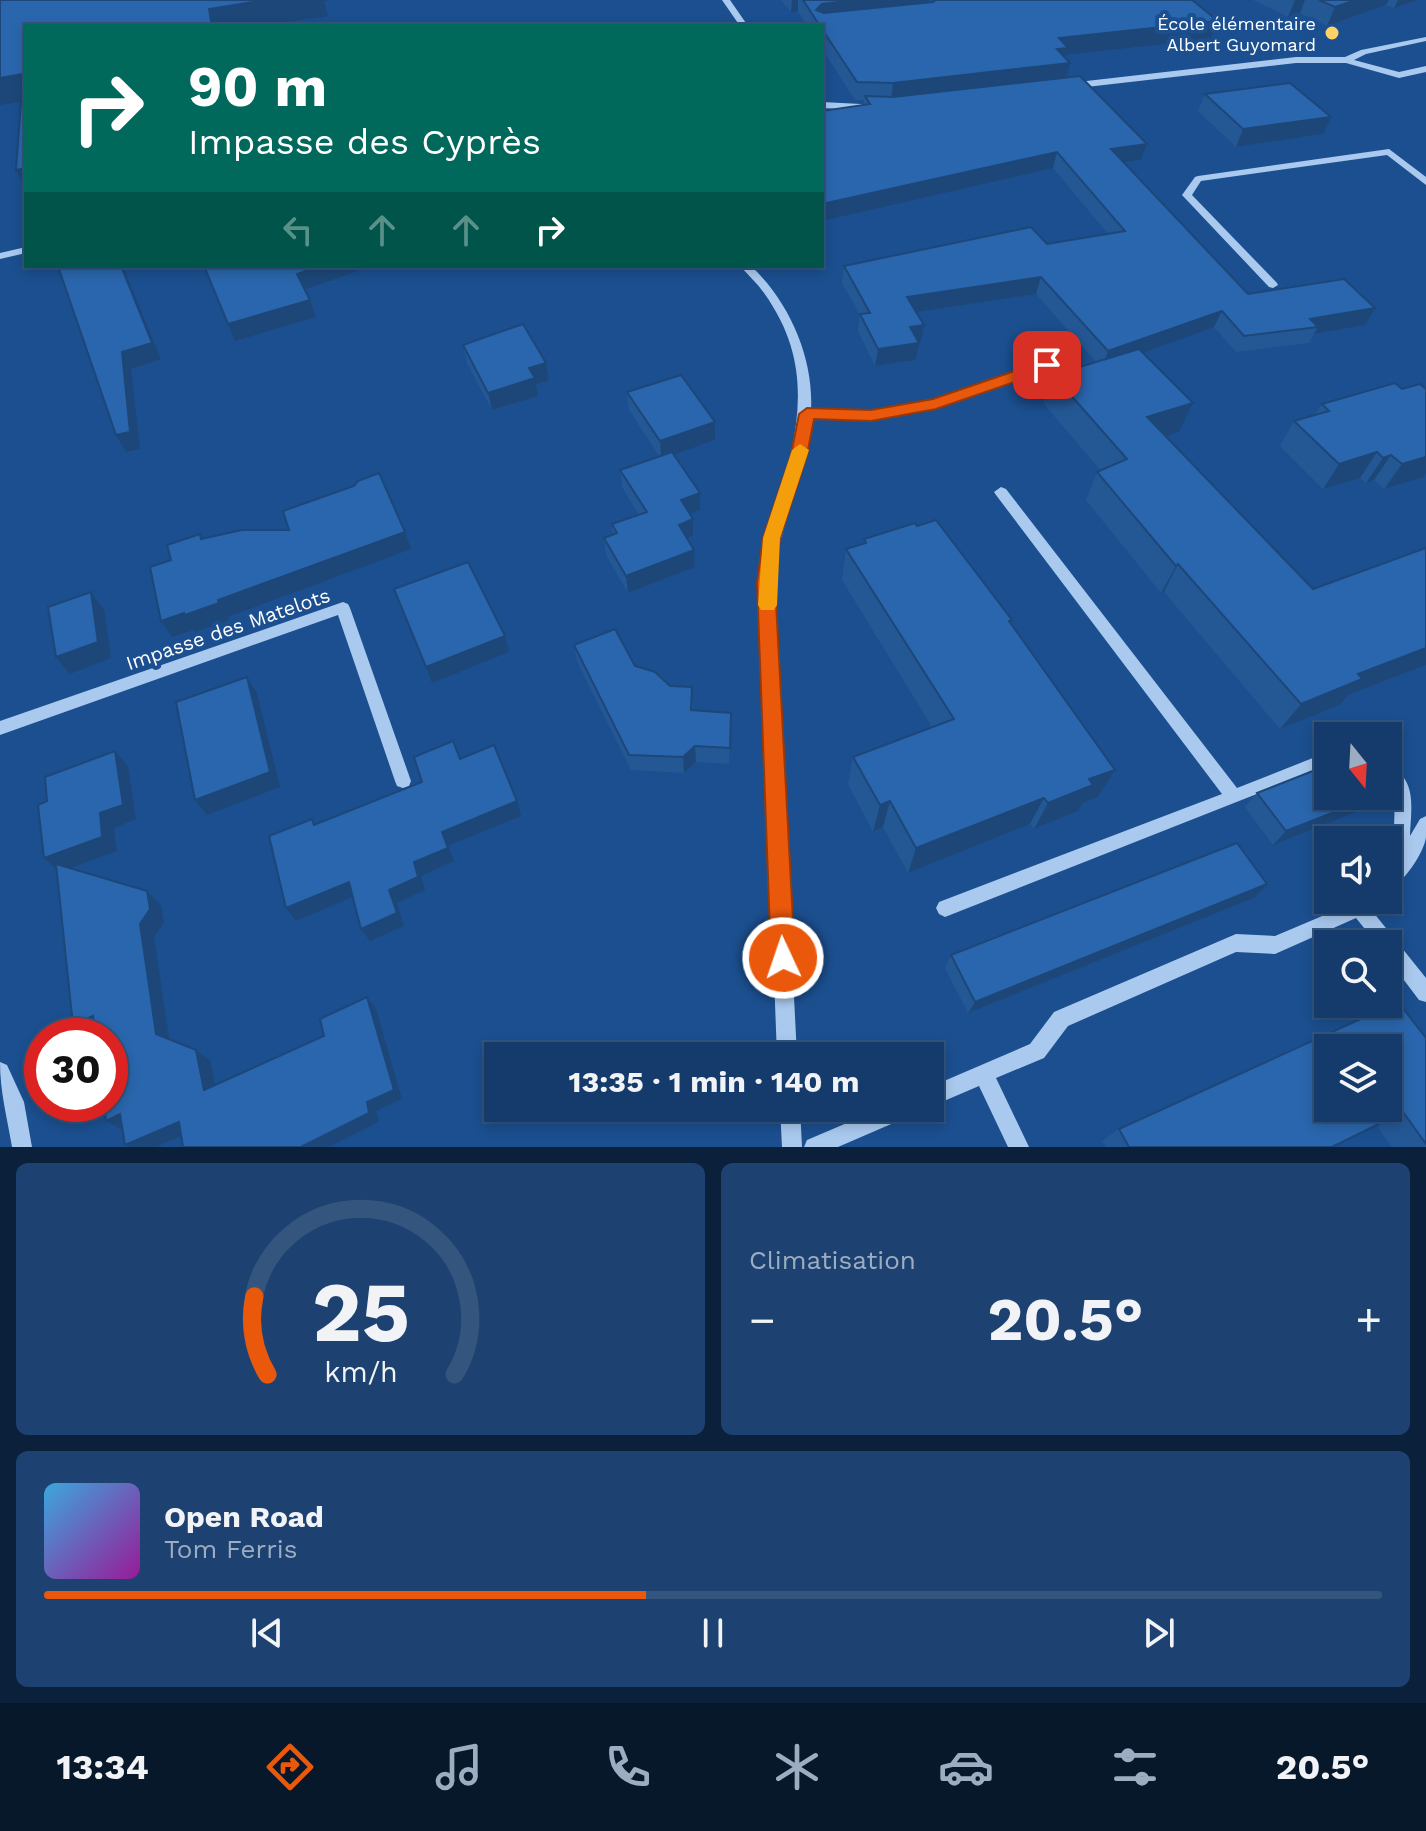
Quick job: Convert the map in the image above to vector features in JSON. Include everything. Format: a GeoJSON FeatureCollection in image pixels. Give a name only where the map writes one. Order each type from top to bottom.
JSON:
{"type":"FeatureCollection","features":[{"type":"Feature","properties":{"kind":"street"},"geometry":{"type":"LineString","coordinates":[[726,0],[743,24]]}},
{"type":"Feature","properties":{"kind":"street"},"geometry":{"type":"LineString","coordinates":[[1346,60],[1364,52],[1426,39]]}},
{"type":"Feature","properties":{"kind":"street"},"geometry":{"type":"LineString","coordinates":[[1058,88],[1264,62],[1346,60],[1399,75],[1426,69]]}},
{"type":"Feature","properties":{"kind":"street"},"geometry":{"type":"LineString","coordinates":[[824,105],[867,107]]}},
{"type":"Feature","properties":{"kind":"street"},"geometry":{"type":"LineString","coordinates":[[1273,285],[1187,195],[1198,179],[1389,152],[1426,182]]}},
{"type":"Feature","properties":{"kind":"street"},"geometry":{"type":"LineString","coordinates":[[0,256],[24,250]]}},
{"type":"Feature","properties":{"kind":"street"},"geometry":{"type":"LineString","coordinates":[[747,268],[777,303],[802,359],[807,414],[799,455],[771,538],[766,583],[786,1042]]}},
{"type":"Feature","properties":{"kind":"street"},"geometry":{"type":"LineString","coordinates":[[807,414],[871,416],[936,404],[1047,365]]}},
{"type":"Feature","properties":{"kind":"street"},"geometry":{"type":"LineString","coordinates":[[1001,492],[1234,797]]}},
{"type":"Feature","properties":{"kind":"street","name":"Impasse des Matelots"},"geometry":{"type":"LineString","coordinates":[[0,728],[343,608],[403,781]]}},
{"type":"Feature","properties":{"kind":"street"},"geometry":{"type":"LineString","coordinates":[[945,908],[1314,765]]}},
{"type":"Feature","properties":{"kind":"street"},"geometry":{"type":"LineString","coordinates":[[1402,789],[1402,830]]}},
{"type":"Feature","properties":{"kind":"street"},"geometry":{"type":"LineString","coordinates":[[1402,867],[1426,824]]}},
{"type":"Feature","properties":{"kind":"street"},"geometry":{"type":"LineString","coordinates":[[944,1091],[1037,1051],[1061,1019],[1236,943],[1275,945],[1342,914]]}},
{"type":"Feature","properties":{"kind":"street"},"geometry":{"type":"LineString","coordinates":[[1402,962],[1426,993]]}},
{"type":"Feature","properties":{"kind":"street"},"geometry":{"type":"LineString","coordinates":[[0,1072],[14,1102],[22,1147]]}},
{"type":"Feature","properties":{"kind":"street"},"geometry":{"type":"LineString","coordinates":[[983,1073],[1019,1147]]}},
{"type":"Feature","properties":{"kind":"street"},"geometry":{"type":"LineString","coordinates":[[791,1122],[792,1147]]}},
{"type":"Feature","properties":{"kind":"street"},"geometry":{"type":"LineString","coordinates":[[814,1147],[872,1122]]}},
{"type":"Feature","properties":{"kind":"building"},"geometry":{"type":"Polygon","coordinates":[[[0,0],[265,0],[209,9],[212,24],[24,24],[24,168],[16,170],[23,74],[0,78],[0,0]]]}},
{"type":"Feature","properties":{"kind":"building"},"geometry":{"type":"Polygon","coordinates":[[[803,0],[855,0],[822,4],[816,10],[824,13],[936,0],[1192,0],[1218,21],[1059,38],[1068,48],[1057,49],[1070,63],[893,83],[857,82],[824,32],[824,24],[819,24],[803,0]]]}},
{"type":"Feature","properties":{"kind":"building"},"geometry":{"type":"Polygon","coordinates":[[[1319,0],[1356,0],[1335,7],[1319,0]]]}},
{"type":"Feature","properties":{"kind":"building"},"geometry":{"type":"Polygon","coordinates":[[[1080,76],[1147,144],[1111,149],[1248,294],[1344,279],[1375,308],[1310,319],[1318,327],[1244,336],[1222,311],[1108,351],[1041,277],[907,297],[924,325],[910,327],[919,343],[878,349],[860,314],[870,313],[844,266],[1031,227],[1047,244],[1125,231],[1057,152],[824,204],[824,111],[870,104],[865,96],[893,97],[1080,76]]]}},
{"type":"Feature","properties":{"kind":"building"},"geometry":{"type":"Polygon","coordinates":[[[1290,83],[1331,117],[1243,129],[1205,94],[1290,83]]]}},
{"type":"Feature","properties":{"kind":"building"},"geometry":{"type":"Polygon","coordinates":[[[122,268],[152,343],[122,352],[130,432],[116,435],[59,269],[122,268]]]}},
{"type":"Feature","properties":{"kind":"building"},"geometry":{"type":"Polygon","coordinates":[[[205,268],[314,268],[297,274],[310,300],[228,324],[205,268]]]}},
{"type":"Feature","properties":{"kind":"building"},"geometry":{"type":"Polygon","coordinates":[[[523,324],[546,363],[529,368],[535,378],[488,393],[463,345],[523,324]]]}},
{"type":"Feature","properties":{"kind":"building"},"geometry":{"type":"Polygon","coordinates":[[[1139,349],[1193,403],[1147,417],[1313,589],[1426,548],[1426,648],[1358,674],[1362,679],[1301,704],[1178,564],[1176,566],[1097,472],[1127,459],[1053,375],[1139,349]]]}},
{"type":"Feature","properties":{"kind":"building"},"geometry":{"type":"Polygon","coordinates":[[[681,375],[715,422],[660,441],[627,392],[681,375]]]}},
{"type":"Feature","properties":{"kind":"building"},"geometry":{"type":"Polygon","coordinates":[[[1395,383],[1402,389],[1420,384],[1426,389],[1426,457],[1402,464],[1391,455],[1383,458],[1377,452],[1339,464],[1294,421],[1329,411],[1322,404],[1395,383]]]}},
{"type":"Feature","properties":{"kind":"building"},"geometry":{"type":"Polygon","coordinates":[[[672,452],[700,493],[681,500],[693,519],[679,525],[694,550],[626,576],[604,538],[617,533],[612,524],[647,512],[620,470],[672,452]]]}},
{"type":"Feature","properties":{"kind":"building"},"geometry":{"type":"Polygon","coordinates":[[[379,473],[405,532],[218,600],[219,603],[161,621],[150,567],[171,560],[167,545],[200,534],[201,539],[242,530],[289,530],[283,511],[354,486],[358,481],[379,473]]]}},
{"type":"Feature","properties":{"kind":"building"},"geometry":{"type":"Polygon","coordinates":[[[936,520],[1012,620],[1009,621],[1115,770],[1089,779],[1093,785],[1048,803],[1044,798],[916,848],[890,801],[880,805],[853,757],[954,719],[846,549],[866,543],[864,539],[915,523],[917,526],[936,520]]]}},
{"type":"Feature","properties":{"kind":"building"},"geometry":{"type":"Polygon","coordinates":[[[468,562],[505,636],[426,667],[394,589],[468,562]]]}},
{"type":"Feature","properties":{"kind":"building"},"geometry":{"type":"Polygon","coordinates":[[[91,592],[98,642],[56,657],[48,607],[91,592]]]}},
{"type":"Feature","properties":{"kind":"building"},"geometry":{"type":"Polygon","coordinates":[[[615,629],[635,666],[655,672],[670,686],[692,687],[691,710],[731,713],[730,748],[695,746],[683,757],[629,755],[574,645],[615,629]]]}},
{"type":"Feature","properties":{"kind":"building"},"geometry":{"type":"Polygon","coordinates":[[[247,677],[270,772],[195,800],[176,702],[247,677]]]}},
{"type":"Feature","properties":{"kind":"building"},"geometry":{"type":"Polygon","coordinates":[[[453,741],[460,759],[494,745],[517,801],[442,832],[448,848],[414,862],[418,877],[389,890],[397,913],[361,929],[349,882],[286,908],[269,836],[312,819],[314,825],[422,782],[414,757],[453,741]]]}},
{"type":"Feature","properties":{"kind":"building"},"geometry":{"type":"Polygon","coordinates":[[[115,751],[123,805],[100,813],[102,837],[44,858],[38,805],[47,801],[45,777],[115,751]]]}},
{"type":"Feature","properties":{"kind":"building"},"geometry":{"type":"Polygon","coordinates":[[[1314,771],[1314,810],[1339,810],[1286,831],[1257,793],[1314,771]]]}},
{"type":"Feature","properties":{"kind":"building"},"geometry":{"type":"Polygon","coordinates":[[[1237,843],[1267,884],[975,1002],[951,955],[1237,843]]]}},
{"type":"Feature","properties":{"kind":"building"},"geometry":{"type":"Polygon","coordinates":[[[56,864],[147,891],[150,909],[140,924],[156,1034],[196,1050],[204,1090],[324,1036],[320,1019],[367,997],[394,1090],[367,1102],[369,1113],[301,1147],[183,1147],[179,1122],[125,1145],[121,1122],[128,1122],[128,1018],[72,1018],[56,864]]]}},
{"type":"Feature","properties":{"kind":"building"},"geometry":{"type":"Polygon","coordinates":[[[1402,1007],[1426,1038],[1426,1144],[1403,1112],[1402,1034],[1328,1034],[1363,1018],[1402,1018],[1402,1007]]]}},
{"type":"Feature","properties":{"kind":"building"},"geometry":{"type":"Polygon","coordinates":[[[1314,1040],[1314,1122],[1383,1122],[1332,1147],[1129,1147],[1119,1129],[1314,1040]]]}},
{"type":"Feature","properties":{"kind":"slow traffic"},"geometry":{"type":"LineString","coordinates":[[767,605],[771,538],[800,450]]}},
{"type":"Feature","properties":{"kind":"place","name":"École élémentaire Albert Guyomard"},"geometry":{"type":"Point","coordinates":[1332,33]}},
{"type":"Feature","properties":{"kind":"route"},"geometry":{"type":"LineString","coordinates":[[783,958],[766,583],[771,538],[799,455],[807,414],[871,416],[936,404],[1047,365]]}}]}
